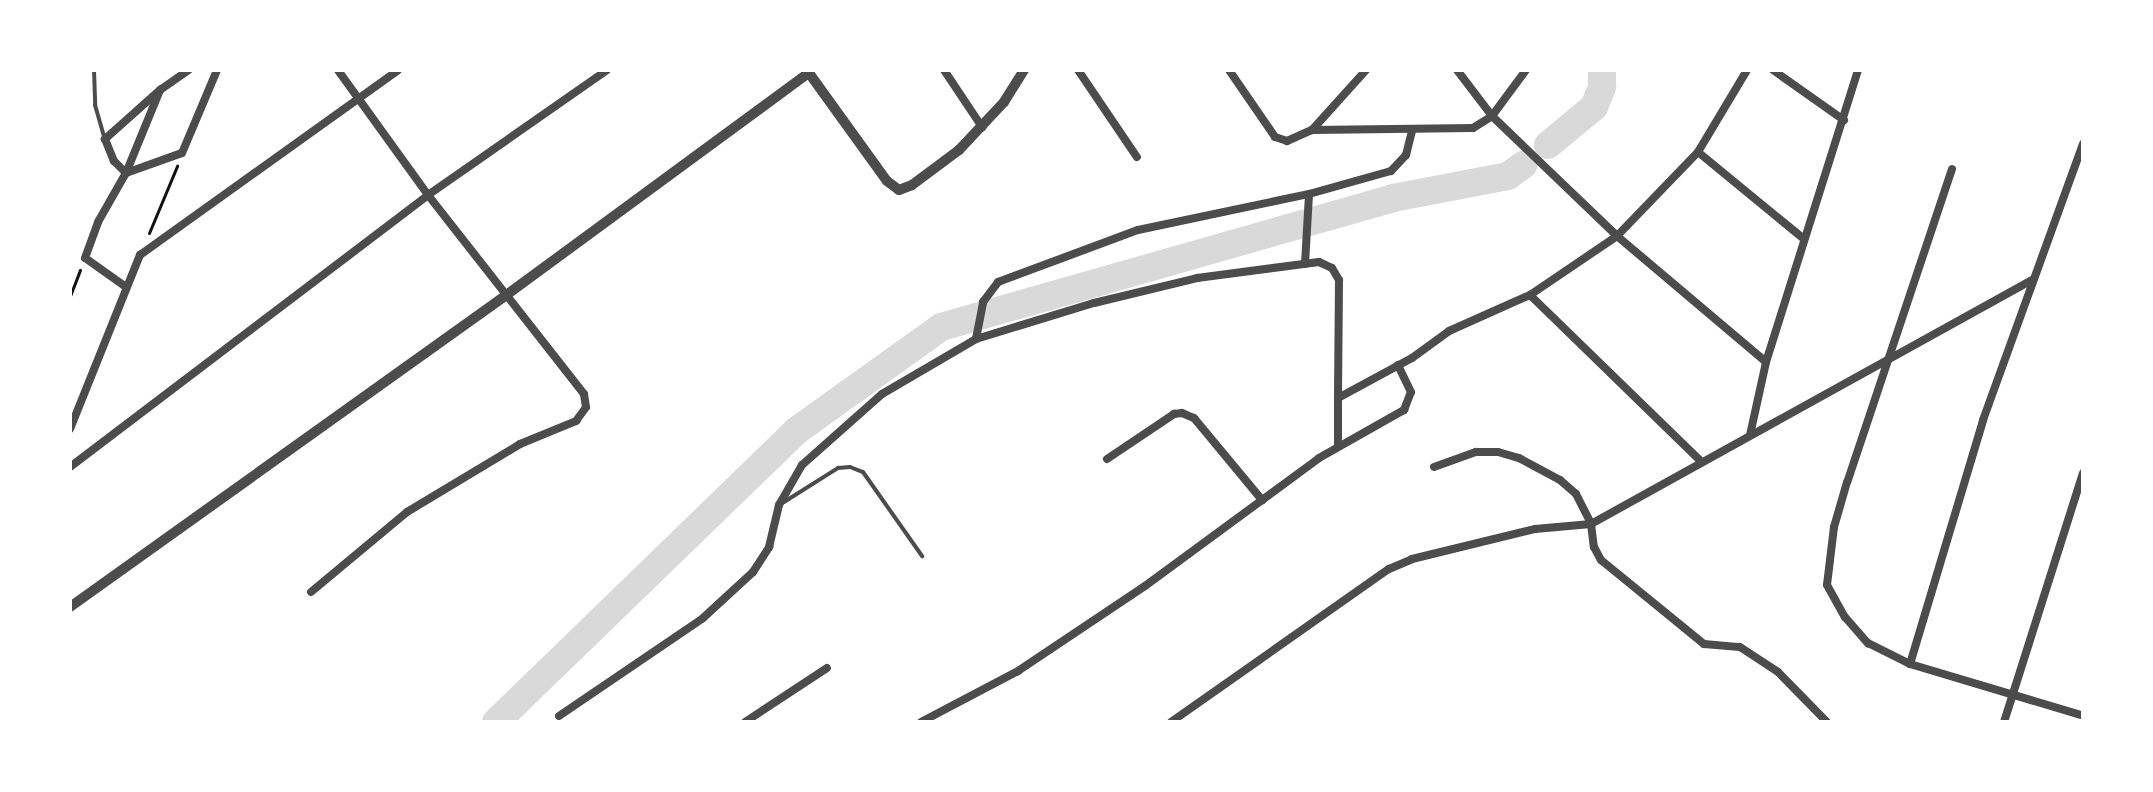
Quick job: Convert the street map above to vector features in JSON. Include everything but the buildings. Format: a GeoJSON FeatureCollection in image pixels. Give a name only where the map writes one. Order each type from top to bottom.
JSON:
{"type":"FeatureCollection","features":[{"type":"Feature","properties":{"kind":"street"},"geometry":{"type":"LineString","coordinates":[[126,173],[114,161],[105,139],[160,90],[189,70]]}},
{"type":"Feature","properties":{"kind":"street"},"geometry":{"type":"LineString","coordinates":[[126,173],[182,153],[217,70]]}},
{"type":"Feature","properties":{"kind":"street"},"geometry":{"type":"LineString","coordinates":[[311,592],[407,512],[520,444],[576,421],[586,407],[584,394],[428,195],[338,70]]}},
{"type":"Feature","properties":{"kind":"street"},"geometry":{"type":"LineString","coordinates":[[70,429],[140,255],[398,70]]}},
{"type":"Feature","properties":{"kind":"street"},"geometry":{"type":"LineString","coordinates":[[70,467],[428,195],[607,70]]}},
{"type":"Feature","properties":{"kind":"street"},"geometry":{"type":"LineString","coordinates":[[944,70],[982,127]]}},
{"type":"Feature","properties":{"kind":"street"},"geometry":{"type":"LineString","coordinates":[[70,607],[505,296],[808,72],[887,181],[899,190],[905,189],[959,150],[1004,102],[1024,70]]}},
{"type":"Feature","properties":{"kind":"street"},"geometry":{"type":"LineString","coordinates":[[1078,70],[1137,157]]}},
{"type":"Feature","properties":{"kind":"street"},"geometry":{"type":"LineString","coordinates":[[1229,70],[1275,137],[1287,141],[1312,130],[1366,70]]}},
{"type":"Feature","properties":{"kind":"street"},"geometry":{"type":"LineString","coordinates":[[1457,70],[1492,116],[1617,236],[1766,362]]}},
{"type":"Feature","properties":{"kind":"street"},"geometry":{"type":"LineString","coordinates":[[1312,130],[1473,128],[1492,116],[1526,70]]}},
{"type":"Feature","properties":{"kind":"street"},"geometry":{"type":"LineString","coordinates":[[1338,398],[1398,365],[1449,331],[1530,295],[1617,236],[1698,152],[1747,70]]}},
{"type":"Feature","properties":{"kind":"street"},"geometry":{"type":"LineString","coordinates":[[1773,70],[1844,120]]}},
{"type":"Feature","properties":{"kind":"street"},"geometry":{"type":"LineString","coordinates":[[1750,435],[1766,362],[1858,70]]}},
{"type":"Feature","properties":{"kind":"street"},"geometry":{"type":"LineString","coordinates":[[126,287],[85,258],[98,222],[126,173],[160,90]]}},
{"type":"Feature","properties":{"kind":"street"},"geometry":{"type":"LineString","coordinates":[[976,339],[983,302],[998,282],[1138,230],[1309,194],[1391,171],[1406,155],[1412,131]]}},
{"type":"Feature","properties":{"kind":"street"},"geometry":{"type":"LineString","coordinates":[[1910,664],[1983,420],[2083,144]]}},
{"type":"Feature","properties":{"kind":"street"},"geometry":{"type":"LineString","coordinates":[[1698,152],[1804,239]]}},
{"type":"Feature","properties":{"kind":"street"},"geometry":{"type":"LineString","coordinates":[[1952,169],[1885,363],[1834,527],[1827,585],[1845,617],[1868,643],[1910,664],[2081,715]]}},
{"type":"Feature","properties":{"kind":"street"},"geometry":{"type":"LineString","coordinates":[[1305,264],[1309,194]]}},
{"type":"Feature","properties":{"kind":"street"},"geometry":{"type":"LineString","coordinates":[[559,716],[703,618],[753,572],[769,547],[779,505],[802,465],[882,394],[976,339],[1094,303],[1197,278],[1319,262],[1332,268],[1339,280],[1338,446]]}},
{"type":"Feature","properties":{"kind":"street"},"geometry":{"type":"LineString","coordinates":[[1171,722],[1389,569],[1412,559],[1535,529],[1591,524],[2032,280]]}},
{"type":"Feature","properties":{"kind":"street"},"geometry":{"type":"LineString","coordinates":[[1530,295],[1702,462]]}},
{"type":"Feature","properties":{"kind":"street"},"geometry":{"type":"LineString","coordinates":[[921,722],[934,719],[1018,671],[1145,586],[1338,446],[1404,410],[1411,392],[1398,365]]}},
{"type":"Feature","properties":{"kind":"street"},"geometry":{"type":"LineString","coordinates":[[1107,459],[1174,414],[1182,413],[1194,418],[1262,500]]}},
{"type":"Feature","properties":{"kind":"street"},"geometry":{"type":"LineString","coordinates":[[1434,467],[1476,452],[1498,452],[1519,458],[1560,480],[1576,494],[1591,524],[1594,547],[1601,560],[1704,644],[1740,647],[1778,672],[1827,722]]}},
{"type":"Feature","properties":{"kind":"street"},"geometry":{"type":"LineString","coordinates":[[2004,722],[2083,473]]}},
{"type":"Feature","properties":{"kind":"street"},"geometry":{"type":"LineString","coordinates":[[745,722],[827,668]]}},
{"type":"Feature","properties":{"kind":"lane"},"geometry":{"type":"LineString","coordinates":[[94,70],[95,105],[105,139]]}},
{"type":"Feature","properties":{"kind":"lane"},"geometry":{"type":"LineString","coordinates":[[779,505],[838,468],[850,467],[863,472],[922,556]]}},
{"type":"Feature","properties":{"kind":"path"},"geometry":{"type":"LineString","coordinates":[[140,255],[182,153]]}},
{"type":"Feature","properties":{"kind":"path"},"geometry":{"type":"LineString","coordinates":[[70,296],[85,258]]}},
{"type":"Feature","properties":{"kind":"waterway"},"geometry":{"type":"LineString","coordinates":[[1548,145],[1594,107],[1602,87],[1602,70]]}},
{"type":"Feature","properties":{"kind":"waterway"},"geometry":{"type":"LineString","coordinates":[[496,722],[796,431],[941,327],[1393,198],[1508,176],[1523,165]]}}]}
